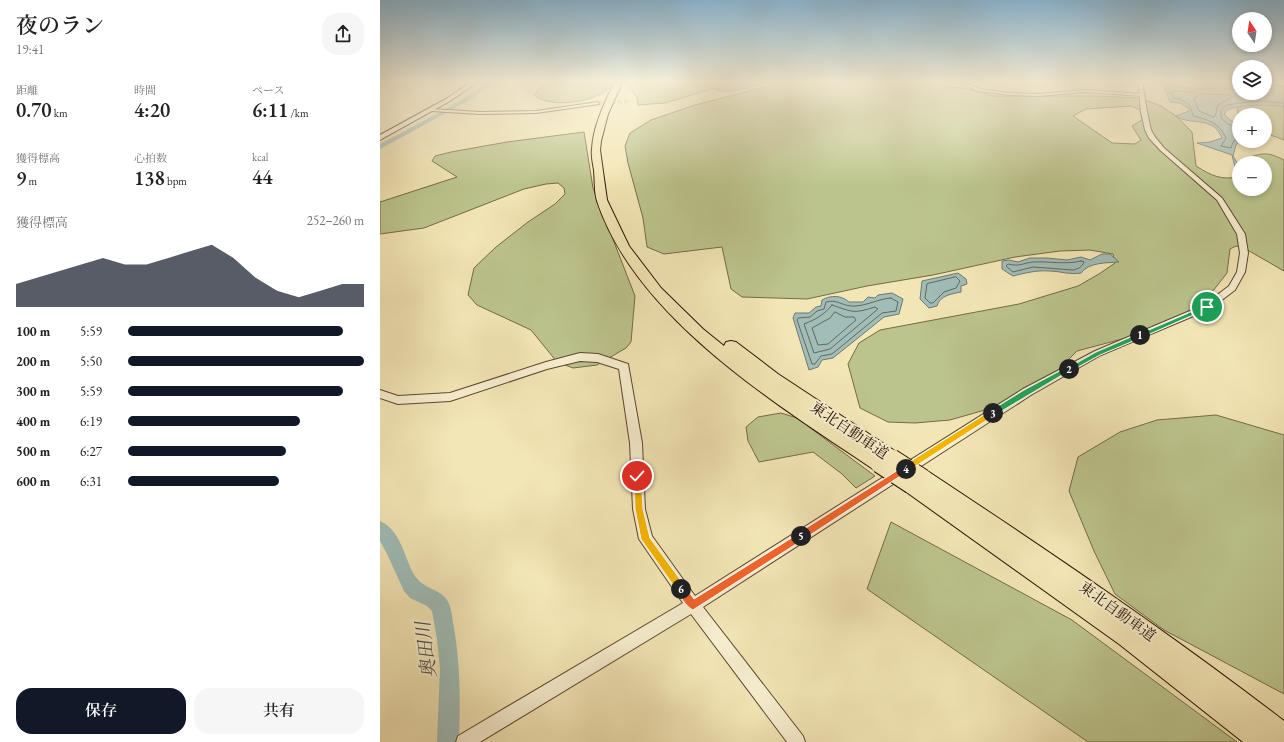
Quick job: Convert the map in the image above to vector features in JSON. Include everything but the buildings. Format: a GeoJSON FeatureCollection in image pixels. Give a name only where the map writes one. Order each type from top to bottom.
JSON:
{"type":"FeatureCollection","features":[{"type":"Feature","properties":{"kind":"highway","name":"東北自動車道"},"geometry":{"type":"LineString","coordinates":[[603,116],[598,138],[597,174],[606,211],[617,234],[630,255],[655,288],[670,305],[699,332],[765,386],[886,461],[1121,613],[1202,672],[1284,737]]}},
{"type":"Feature","properties":{"kind":"highway","name":"東北自動車道"},"geometry":{"type":"LineString","coordinates":[[611,116],[607,126],[604,147],[607,187],[625,232],[639,252],[680,300],[700,320],[727,343],[886,461]]}},
{"type":"Feature","properties":{"kind":"highway","name":"東北自動車道"},"geometry":{"type":"LineString","coordinates":[[917,481],[1193,686],[1263,742]]}},
{"type":"Feature","properties":{"kind":"main road"},"geometry":{"type":"LineString","coordinates":[[380,138],[421,116]]}},
{"type":"Feature","properties":{"kind":"street"},"geometry":{"type":"LineString","coordinates":[[464,742],[693,605],[1027,392],[1098,354],[1207,307],[1232,288],[1241,272],[1244,253],[1241,234],[1220,199],[1162,149],[1152,138],[1148,130],[1145,116]]}},
{"type":"Feature","properties":{"kind":"street"},"geometry":{"type":"LineString","coordinates":[[380,394],[398,400],[450,397],[546,366],[580,357],[598,358],[624,367],[636,443],[639,509],[646,539],[693,605],[797,742]]}},
{"type":"Feature","properties":{"kind":"green space"},"geometry":{"type":"Polygon","coordinates":[[[664,116],[1074,116],[1112,143],[1135,144],[1141,140],[1132,126],[1142,120],[1141,116],[1175,116],[1192,132],[1196,166],[1216,176],[1232,178],[1232,196],[1272,196],[1272,156],[1253,156],[1267,154],[1284,160],[1284,271],[1244,248],[1236,246],[1230,249],[1227,273],[1194,315],[1152,331],[1077,351],[1052,376],[992,408],[950,420],[915,423],[888,422],[860,408],[848,364],[859,343],[880,330],[1019,304],[1078,286],[1115,263],[1113,254],[1090,250],[1060,251],[1015,257],[933,275],[867,286],[807,299],[742,297],[731,289],[722,247],[664,254],[647,247],[643,218],[628,163],[625,146],[630,133],[651,120],[664,116]]]}},
{"type":"Feature","properties":{"kind":"green space"},"geometry":{"type":"Polygon","coordinates":[[[1272,116],[1284,116],[1284,140],[1272,136],[1272,116]]]}},
{"type":"Feature","properties":{"kind":"green space"},"geometry":{"type":"Polygon","coordinates":[[[584,132],[593,188],[635,296],[631,342],[626,348],[597,365],[573,368],[557,362],[531,330],[477,305],[468,295],[474,268],[496,247],[528,222],[555,204],[565,194],[564,188],[558,183],[524,189],[424,228],[380,234],[380,202],[457,177],[432,161],[435,156],[507,142],[584,132]]]}},
{"type":"Feature","properties":{"kind":"green space"},"geometry":{"type":"Polygon","coordinates":[[[781,413],[797,418],[875,476],[856,488],[842,474],[813,452],[759,462],[748,441],[746,427],[758,417],[781,413]]]}},
{"type":"Feature","properties":{"kind":"green space"},"geometry":{"type":"Polygon","coordinates":[[[1216,415],[1284,435],[1284,694],[1164,630],[1115,594],[1094,551],[1069,491],[1078,457],[1120,432],[1157,420],[1216,415]]]}},
{"type":"Feature","properties":{"kind":"green space"},"geometry":{"type":"Polygon","coordinates":[[[891,522],[1072,620],[1237,742],[1088,742],[867,589],[891,522]]]}},
{"type":"Feature","properties":{"kind":"water"},"geometry":{"type":"Polygon","coordinates":[[[1176,116],[1226,116],[1232,121],[1232,148],[1235,148],[1233,156],[1197,143],[1210,142],[1222,138],[1213,126],[1201,122],[1182,119],[1176,116]]]}},
{"type":"Feature","properties":{"kind":"water"},"geometry":{"type":"Polygon","coordinates":[[[1102,254],[1110,254],[1119,262],[1093,265],[1084,269],[1081,273],[1040,271],[1013,276],[1002,269],[1002,261],[1009,260],[1018,262],[1030,258],[1067,260],[1081,257],[1090,260],[1102,254]]]}},
{"type":"Feature","properties":{"kind":"water"},"geometry":{"type":"Polygon","coordinates":[[[958,273],[966,279],[967,284],[961,286],[961,292],[944,297],[937,306],[929,308],[920,299],[922,281],[958,273]]]}},
{"type":"Feature","properties":{"kind":"water"},"geometry":{"type":"Polygon","coordinates":[[[892,293],[903,299],[899,314],[884,317],[833,358],[822,360],[818,367],[809,370],[793,318],[795,313],[809,313],[816,307],[821,306],[822,300],[829,297],[836,296],[849,302],[863,302],[868,297],[875,298],[878,295],[892,293]]]}},
{"type":"Feature","properties":{"kind":"waterway"},"geometry":{"type":"LineString","coordinates":[[380,147],[437,116]]}},
{"type":"Feature","properties":{"kind":"waterway","name":"奥田川"},"geometry":{"type":"LineString","coordinates":[[380,529],[394,548],[410,585],[416,591],[433,600],[441,608],[447,639],[450,668],[448,742]]}},
{"type":"Feature","properties":{"kind":"route"},"geometry":{"type":"LineString","coordinates":[[637,476],[639,509],[646,539],[693,605],[1027,392],[1098,354],[1207,307]]}}]}
